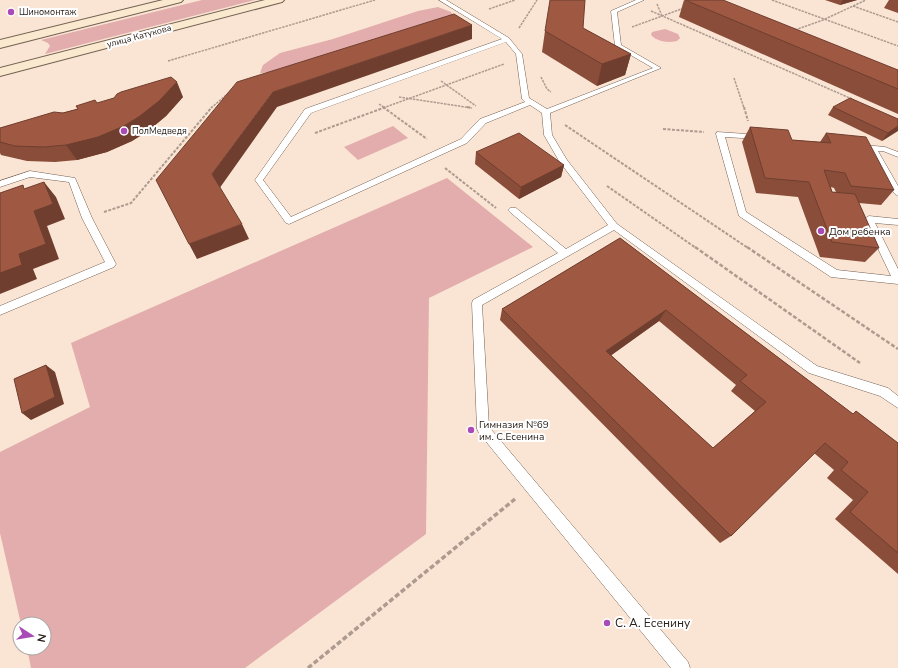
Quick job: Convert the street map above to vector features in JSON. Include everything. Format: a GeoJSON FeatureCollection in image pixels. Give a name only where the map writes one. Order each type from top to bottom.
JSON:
{"type":"FeatureCollection","features":[{"type":"Feature","properties":{"kind":"main road"},"geometry":{"type":"LineString","coordinates":[[2,43],[177,0]]}},
{"type":"Feature","properties":{"kind":"main road","name":"улица Катукова"},"geometry":{"type":"LineString","coordinates":[[2,71],[278,0]]}},
{"type":"Feature","properties":{"kind":"main road"},"geometry":{"type":"LineString","coordinates":[[2,43],[19,44],[28,47],[29,52],[2,71]]}},
{"type":"Feature","properties":{"kind":"lane"},"geometry":{"type":"LineString","coordinates":[[442,0],[507,39],[519,54],[526,99],[546,112]]}},
{"type":"Feature","properties":{"kind":"lane"},"geometry":{"type":"LineString","coordinates":[[546,112],[658,68],[618,46],[614,11],[641,0]]}},
{"type":"Feature","properties":{"kind":"lane"},"geometry":{"type":"LineString","coordinates":[[507,39],[308,111],[259,180],[289,220],[464,141],[483,121],[530,102]]}},
{"type":"Feature","properties":{"kind":"lane"},"geometry":{"type":"LineString","coordinates":[[546,112],[548,136],[563,161],[614,226],[814,370],[884,392],[898,403]]}},
{"type":"Feature","properties":{"kind":"lane"},"geometry":{"type":"LineString","coordinates":[[770,138],[720,134],[742,214],[835,274],[898,279],[870,219],[898,222]]}},
{"type":"Feature","properties":{"kind":"lane"},"geometry":{"type":"LineString","coordinates":[[849,145],[885,149],[898,155]]}},
{"type":"Feature","properties":{"kind":"lane"},"geometry":{"type":"LineString","coordinates":[[872,148],[898,193]]}},
{"type":"Feature","properties":{"kind":"lane"},"geometry":{"type":"LineString","coordinates":[[0,184],[30,174],[72,180],[87,218],[110,264],[0,311]]}},
{"type":"Feature","properties":{"kind":"lane"},"geometry":{"type":"LineString","coordinates":[[513,210],[565,253]]}},
{"type":"Feature","properties":{"kind":"lane"},"geometry":{"type":"LineString","coordinates":[[614,226],[477,303],[483,429],[682,668]]}},
{"type":"Feature","properties":{"kind":"path"},"geometry":{"type":"LineString","coordinates":[[168,61],[375,0]]}},
{"type":"Feature","properties":{"kind":"path"},"geometry":{"type":"LineString","coordinates":[[467,16],[515,0]]}},
{"type":"Feature","properties":{"kind":"path"},"geometry":{"type":"LineString","coordinates":[[655,0],[662,16]]}},
{"type":"Feature","properties":{"kind":"path"},"geometry":{"type":"LineString","coordinates":[[772,0],[823,20],[898,46]]}},
{"type":"Feature","properties":{"kind":"path"},"geometry":{"type":"LineString","coordinates":[[794,30],[823,20],[866,0]]}},
{"type":"Feature","properties":{"kind":"path"},"geometry":{"type":"LineString","coordinates":[[633,3],[855,101]]}},
{"type":"Feature","properties":{"kind":"path"},"geometry":{"type":"LineString","coordinates":[[853,6],[898,22]]}},
{"type":"Feature","properties":{"kind":"path"},"geometry":{"type":"LineString","coordinates":[[617,33],[684,8]]}},
{"type":"Feature","properties":{"kind":"path"},"geometry":{"type":"LineString","coordinates":[[285,144],[519,59]]}},
{"type":"Feature","properties":{"kind":"path"},"geometry":{"type":"LineString","coordinates":[[396,96],[481,109],[424,69]]}},
{"type":"Feature","properties":{"kind":"path"},"geometry":{"type":"LineString","coordinates":[[734,78],[754,137]]}},
{"type":"Feature","properties":{"kind":"path"},"geometry":{"type":"LineString","coordinates":[[87,218],[131,203],[212,107],[228,92],[236,89]]}},
{"type":"Feature","properties":{"kind":"path"},"geometry":{"type":"LineString","coordinates":[[361,91],[444,150]]}},
{"type":"Feature","properties":{"kind":"path"},"geometry":{"type":"LineString","coordinates":[[546,112],[898,349]]}},
{"type":"Feature","properties":{"kind":"path"},"geometry":{"type":"LineString","coordinates":[[663,129],[720,134]]}},
{"type":"Feature","properties":{"kind":"path"},"geometry":{"type":"LineString","coordinates":[[604,184],[865,367]]}},
{"type":"Feature","properties":{"kind":"path"},"geometry":{"type":"LineString","coordinates":[[308,668],[531,486]]}},
{"type":"Feature","properties":{"kind":"shaded area"},"geometry":{"type":"Polygon","coordinates":[[[202,0],[255,0],[45,54],[50,46],[48,43],[41,40],[202,0]]]}},
{"type":"Feature","properties":{"kind":"shaded area"},"geometry":{"type":"Polygon","coordinates":[[[438,7],[451,12],[453,16],[276,72],[260,73],[263,65],[280,53],[333,39],[418,11],[438,7]]]}},
{"type":"Feature","properties":{"kind":"shaded area"},"geometry":{"type":"Polygon","coordinates":[[[665,29],[678,34],[680,38],[677,41],[666,42],[660,41],[651,35],[652,32],[665,29]]]}},
{"type":"Feature","properties":{"kind":"shaded area"},"geometry":{"type":"Polygon","coordinates":[[[393,126],[408,138],[358,160],[344,147],[393,126]]]}},
{"type":"Feature","properties":{"kind":"shaded area"},"geometry":{"type":"Polygon","coordinates":[[[447,178],[533,247],[429,298],[426,534],[245,668],[31,668],[29,656],[52,656],[52,616],[19,616],[0,533],[0,452],[90,407],[71,343],[447,178]]]}},
{"type":"Feature","properties":{"kind":"building"},"geometry":{"type":"Polygon","coordinates":[[[550,0],[585,0],[583,28],[631,54],[602,64],[545,31],[550,0]]]}},
{"type":"Feature","properties":{"kind":"building"},"geometry":{"type":"Polygon","coordinates":[[[685,0],[723,0],[898,70],[898,89],[685,0]]]}},
{"type":"Feature","properties":{"kind":"building"},"geometry":{"type":"Polygon","coordinates":[[[454,14],[472,25],[273,92],[212,174],[242,224],[189,244],[156,180],[237,82],[454,14]]]}},
{"type":"Feature","properties":{"kind":"building"},"geometry":{"type":"Polygon","coordinates":[[[171,77],[177,82],[159,101],[124,126],[98,137],[66,145],[44,147],[15,146],[0,142],[0,128],[54,112],[63,113],[78,109],[76,106],[95,100],[97,103],[114,98],[121,92],[171,77]]]}},
{"type":"Feature","properties":{"kind":"building"},"geometry":{"type":"Polygon","coordinates":[[[850,98],[898,119],[898,126],[888,133],[833,107],[850,98]]]}},
{"type":"Feature","properties":{"kind":"building"},"geometry":{"type":"Polygon","coordinates":[[[750,127],[788,130],[792,140],[831,143],[826,133],[866,137],[894,190],[851,186],[845,173],[824,170],[832,192],[855,194],[879,248],[832,242],[809,182],[765,178],[750,127]]]}},
{"type":"Feature","properties":{"kind":"building"},"geometry":{"type":"Polygon","coordinates":[[[519,133],[564,165],[521,187],[476,152],[519,133]]]}},
{"type":"Feature","properties":{"kind":"building"},"geometry":{"type":"Polygon","coordinates":[[[44,182],[53,204],[34,211],[46,244],[19,254],[22,265],[0,273],[0,193],[23,185],[24,189],[44,182]]]}},
{"type":"Feature","properties":{"kind":"building"},"geometry":{"type":"Polygon","coordinates":[[[620,238],[853,414],[856,411],[898,443],[898,553],[850,512],[868,492],[841,470],[848,462],[825,443],[731,536],[502,309],[620,238]],[[666,310],[606,351],[713,448],[766,402],[740,381],[747,375],[666,310]]]}},
{"type":"Feature","properties":{"kind":"building"},"geometry":{"type":"Polygon","coordinates":[[[46,365],[55,397],[22,413],[14,379],[46,365]]]}},
{"type":"Feature","properties":{"kind":"place","name":"Шиномонтаж"},"geometry":{"type":"Point","coordinates":[11,12]}},
{"type":"Feature","properties":{"kind":"place","name":"ПолМедведя"},"geometry":{"type":"Point","coordinates":[124,131]}},
{"type":"Feature","properties":{"kind":"place","name":"Дом ребенка"},"geometry":{"type":"Point","coordinates":[821,231]}},
{"type":"Feature","properties":{"kind":"place","name":"Гимназия №69 им. С.Есенина"},"geometry":{"type":"Point","coordinates":[471,430]}},
{"type":"Feature","properties":{"kind":"place","name":"С. А. Есенину"},"geometry":{"type":"Point","coordinates":[607,623]}}]}
